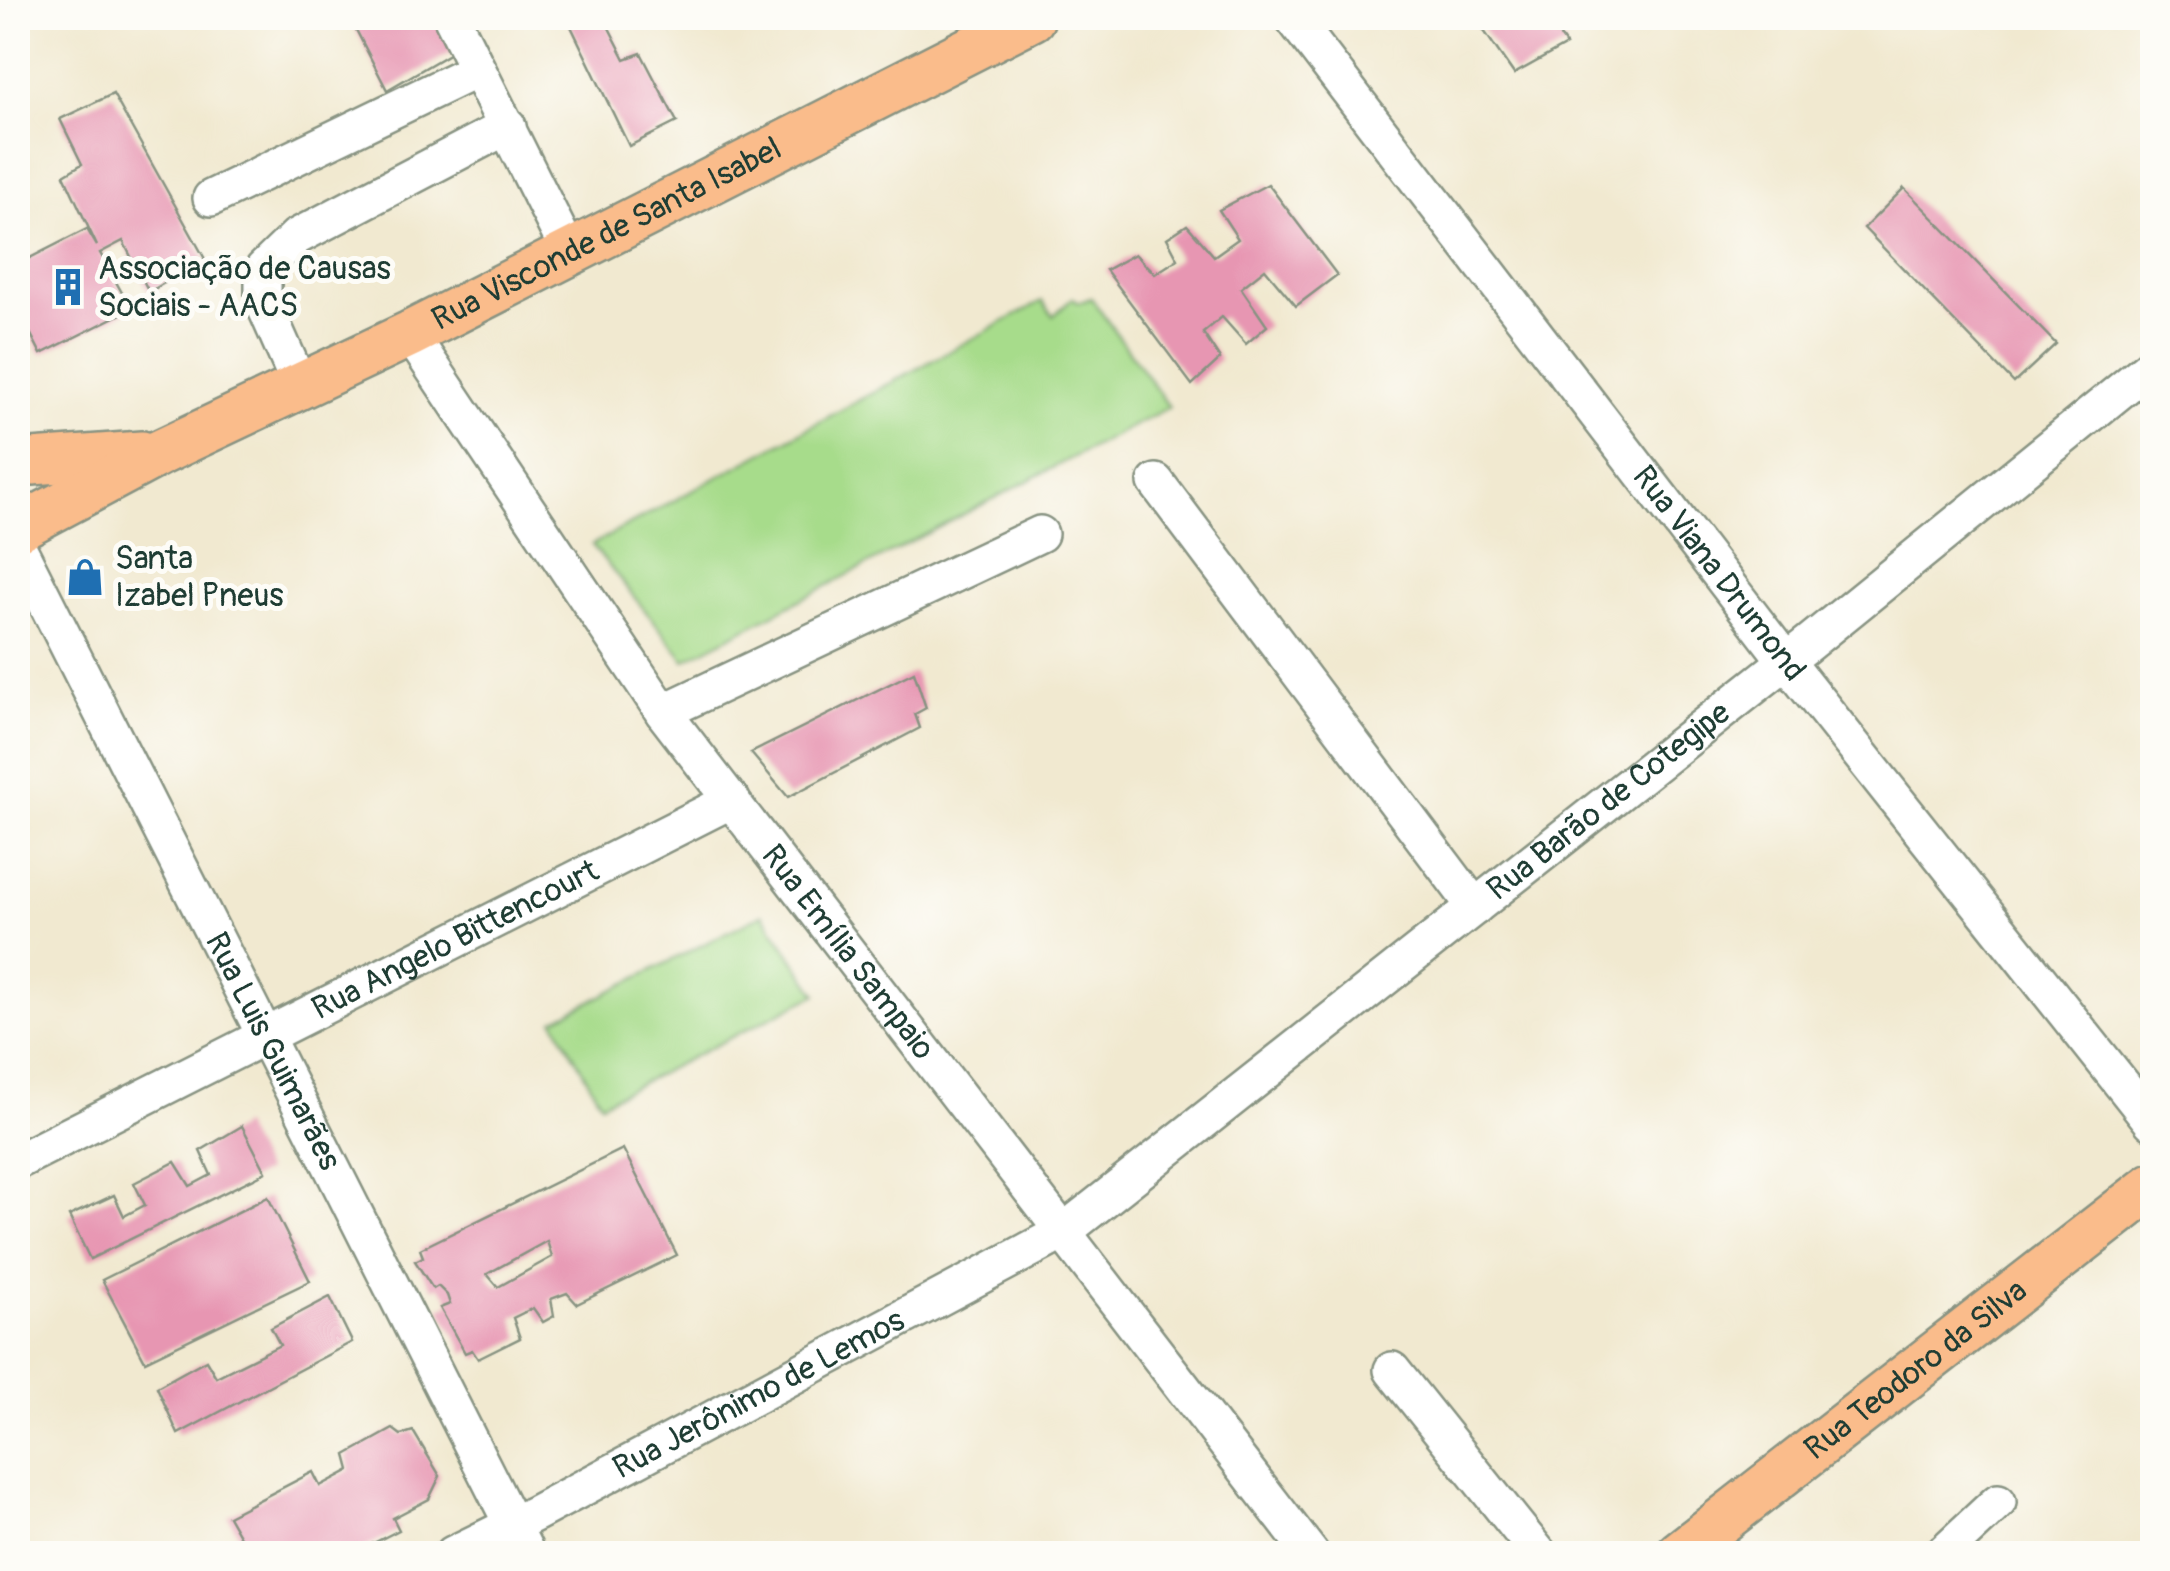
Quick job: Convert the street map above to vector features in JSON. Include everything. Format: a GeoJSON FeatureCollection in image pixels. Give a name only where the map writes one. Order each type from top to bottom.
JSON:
{"type":"FeatureCollection","features":[{"type":"Feature","properties":{"kind":"main road","name":"Rua Visconde de Santa Isabel"},"geometry":{"type":"LineString","coordinates":[[18,528],[159,453],[410,334],[1032,18]]}},
{"type":"Feature","properties":{"kind":"main road"},"geometry":{"type":"LineString","coordinates":[[18,463],[159,453]]}},
{"type":"Feature","properties":{"kind":"main road","name":"Rua Teodoro da Silva"},"geometry":{"type":"LineString","coordinates":[[1679,1554],[2152,1186]]}},
{"type":"Feature","properties":{"kind":"street"},"geometry":{"type":"LineString","coordinates":[[452,18],[569,252]]}},
{"type":"Feature","properties":{"kind":"street","name":"Rua Viana Drumond"},"geometry":{"type":"LineString","coordinates":[[1293,18],[1786,661],[2152,1122]]}},
{"type":"Feature","properties":{"kind":"street"},"geometry":{"type":"LineString","coordinates":[[211,198],[476,70]]}},
{"type":"Feature","properties":{"kind":"street"},"geometry":{"type":"LineString","coordinates":[[300,386],[262,302],[263,268],[296,237],[508,126]]}},
{"type":"Feature","properties":{"kind":"street","name":"Rua Emília Sampaio"},"geometry":{"type":"LineString","coordinates":[[410,334],[663,712],[1311,1554]]}},
{"type":"Feature","properties":{"kind":"street","name":"Rua Barão de Cotegipe"},"geometry":{"type":"LineString","coordinates":[[1062,1232],[1786,661],[2152,366]]}},
{"type":"Feature","properties":{"kind":"street"},"geometry":{"type":"LineString","coordinates":[[1156,482],[1475,907]]}},
{"type":"Feature","properties":{"kind":"street"},"geometry":{"type":"LineString","coordinates":[[663,712],[1040,534]]}},
{"type":"Feature","properties":{"kind":"street","name":"Rua Luis Guimarães"},"geometry":{"type":"LineString","coordinates":[[18,547],[519,1539]]}},
{"type":"Feature","properties":{"kind":"street","name":"Rua Angelo Bittencourt"},"geometry":{"type":"LineString","coordinates":[[18,1161],[732,800]]}},
{"type":"Feature","properties":{"kind":"street","name":"Rua Jerônimo de Lemos"},"geometry":{"type":"LineString","coordinates":[[453,1554],[519,1539],[1062,1232]]}},
{"type":"Feature","properties":{"kind":"street"},"geometry":{"type":"LineString","coordinates":[[1392,1370],[1540,1554]]}},
{"type":"Feature","properties":{"kind":"street"},"geometry":{"type":"LineString","coordinates":[[1942,1554],[1998,1502]]}},
{"type":"Feature","properties":{"kind":"green space"},"geometry":{"type":"Polygon","coordinates":[[[1073,298],[1078,303],[1091,298],[1169,407],[685,660],[592,545],[1042,301],[1053,316],[1073,298]]]}},
{"type":"Feature","properties":{"kind":"green space"},"geometry":{"type":"Polygon","coordinates":[[[763,914],[817,994],[601,1103],[554,1020],[763,914]]]}},
{"type":"Feature","properties":{"kind":"building"},"geometry":{"type":"Polygon","coordinates":[[[350,18],[443,18],[459,48],[387,90],[350,18]]]}},
{"type":"Feature","properties":{"kind":"building"},"geometry":{"type":"Polygon","coordinates":[[[567,18],[604,18],[625,59],[641,53],[677,122],[629,146],[567,18]]]}},
{"type":"Feature","properties":{"kind":"building"},"geometry":{"type":"Polygon","coordinates":[[[1475,18],[1547,18],[1566,45],[1514,74],[1475,18]]]}},
{"type":"Feature","properties":{"kind":"building"},"geometry":{"type":"Polygon","coordinates":[[[113,94],[205,259],[149,292],[123,241],[100,253],[131,309],[41,354],[18,309],[18,264],[87,229],[97,246],[64,175],[82,164],[60,119],[113,94]]]}},
{"type":"Feature","properties":{"kind":"building"},"geometry":{"type":"Polygon","coordinates":[[[1268,184],[1337,275],[1296,306],[1265,269],[1241,288],[1267,326],[1246,344],[1222,317],[1203,333],[1220,359],[1192,385],[1106,270],[1135,254],[1155,274],[1178,259],[1167,238],[1187,225],[1214,256],[1238,239],[1219,210],[1268,184]]]}},
{"type":"Feature","properties":{"kind":"building"},"geometry":{"type":"Polygon","coordinates":[[[1904,188],[2056,344],[2014,383],[1864,228],[1904,188]]]}},
{"type":"Feature","properties":{"kind":"building"},"geometry":{"type":"Polygon","coordinates":[[[914,672],[926,708],[915,714],[920,728],[788,797],[751,753],[914,672]]]}},
{"type":"Feature","properties":{"kind":"building"},"geometry":{"type":"Polygon","coordinates":[[[242,1126],[266,1172],[90,1259],[69,1216],[114,1195],[124,1216],[145,1205],[134,1183],[175,1162],[190,1186],[211,1175],[200,1151],[242,1126]]]}},
{"type":"Feature","properties":{"kind":"building"},"geometry":{"type":"Polygon","coordinates":[[[623,1149],[677,1255],[577,1304],[567,1293],[551,1299],[554,1316],[543,1322],[533,1308],[513,1318],[520,1338],[478,1359],[472,1350],[465,1353],[440,1308],[450,1304],[447,1295],[438,1286],[433,1289],[415,1261],[423,1257],[420,1249],[623,1149]],[[547,1241],[487,1274],[498,1287],[552,1257],[547,1241]]]}},
{"type":"Feature","properties":{"kind":"building"},"geometry":{"type":"Polygon","coordinates":[[[268,1197],[310,1281],[145,1361],[102,1280],[268,1197]]]}},
{"type":"Feature","properties":{"kind":"building"},"geometry":{"type":"Polygon","coordinates":[[[330,1297],[352,1342],[178,1434],[157,1387],[206,1360],[216,1377],[280,1345],[271,1328],[330,1297]]]}},
{"type":"Feature","properties":{"kind":"building"},"geometry":{"type":"Polygon","coordinates":[[[393,1429],[401,1435],[413,1431],[440,1476],[429,1499],[393,1518],[399,1530],[352,1554],[221,1554],[218,1549],[241,1539],[228,1516],[313,1472],[320,1486],[350,1470],[346,1455],[393,1429]]]}},
{"type":"Feature","properties":{"kind":"place","name":"Associação de Causas Sociais - AACS"},"geometry":{"type":"Point","coordinates":[68,287]}},
{"type":"Feature","properties":{"kind":"place","name":"Santa Izabel Pneus"},"geometry":{"type":"Point","coordinates":[85,577]}}]}
